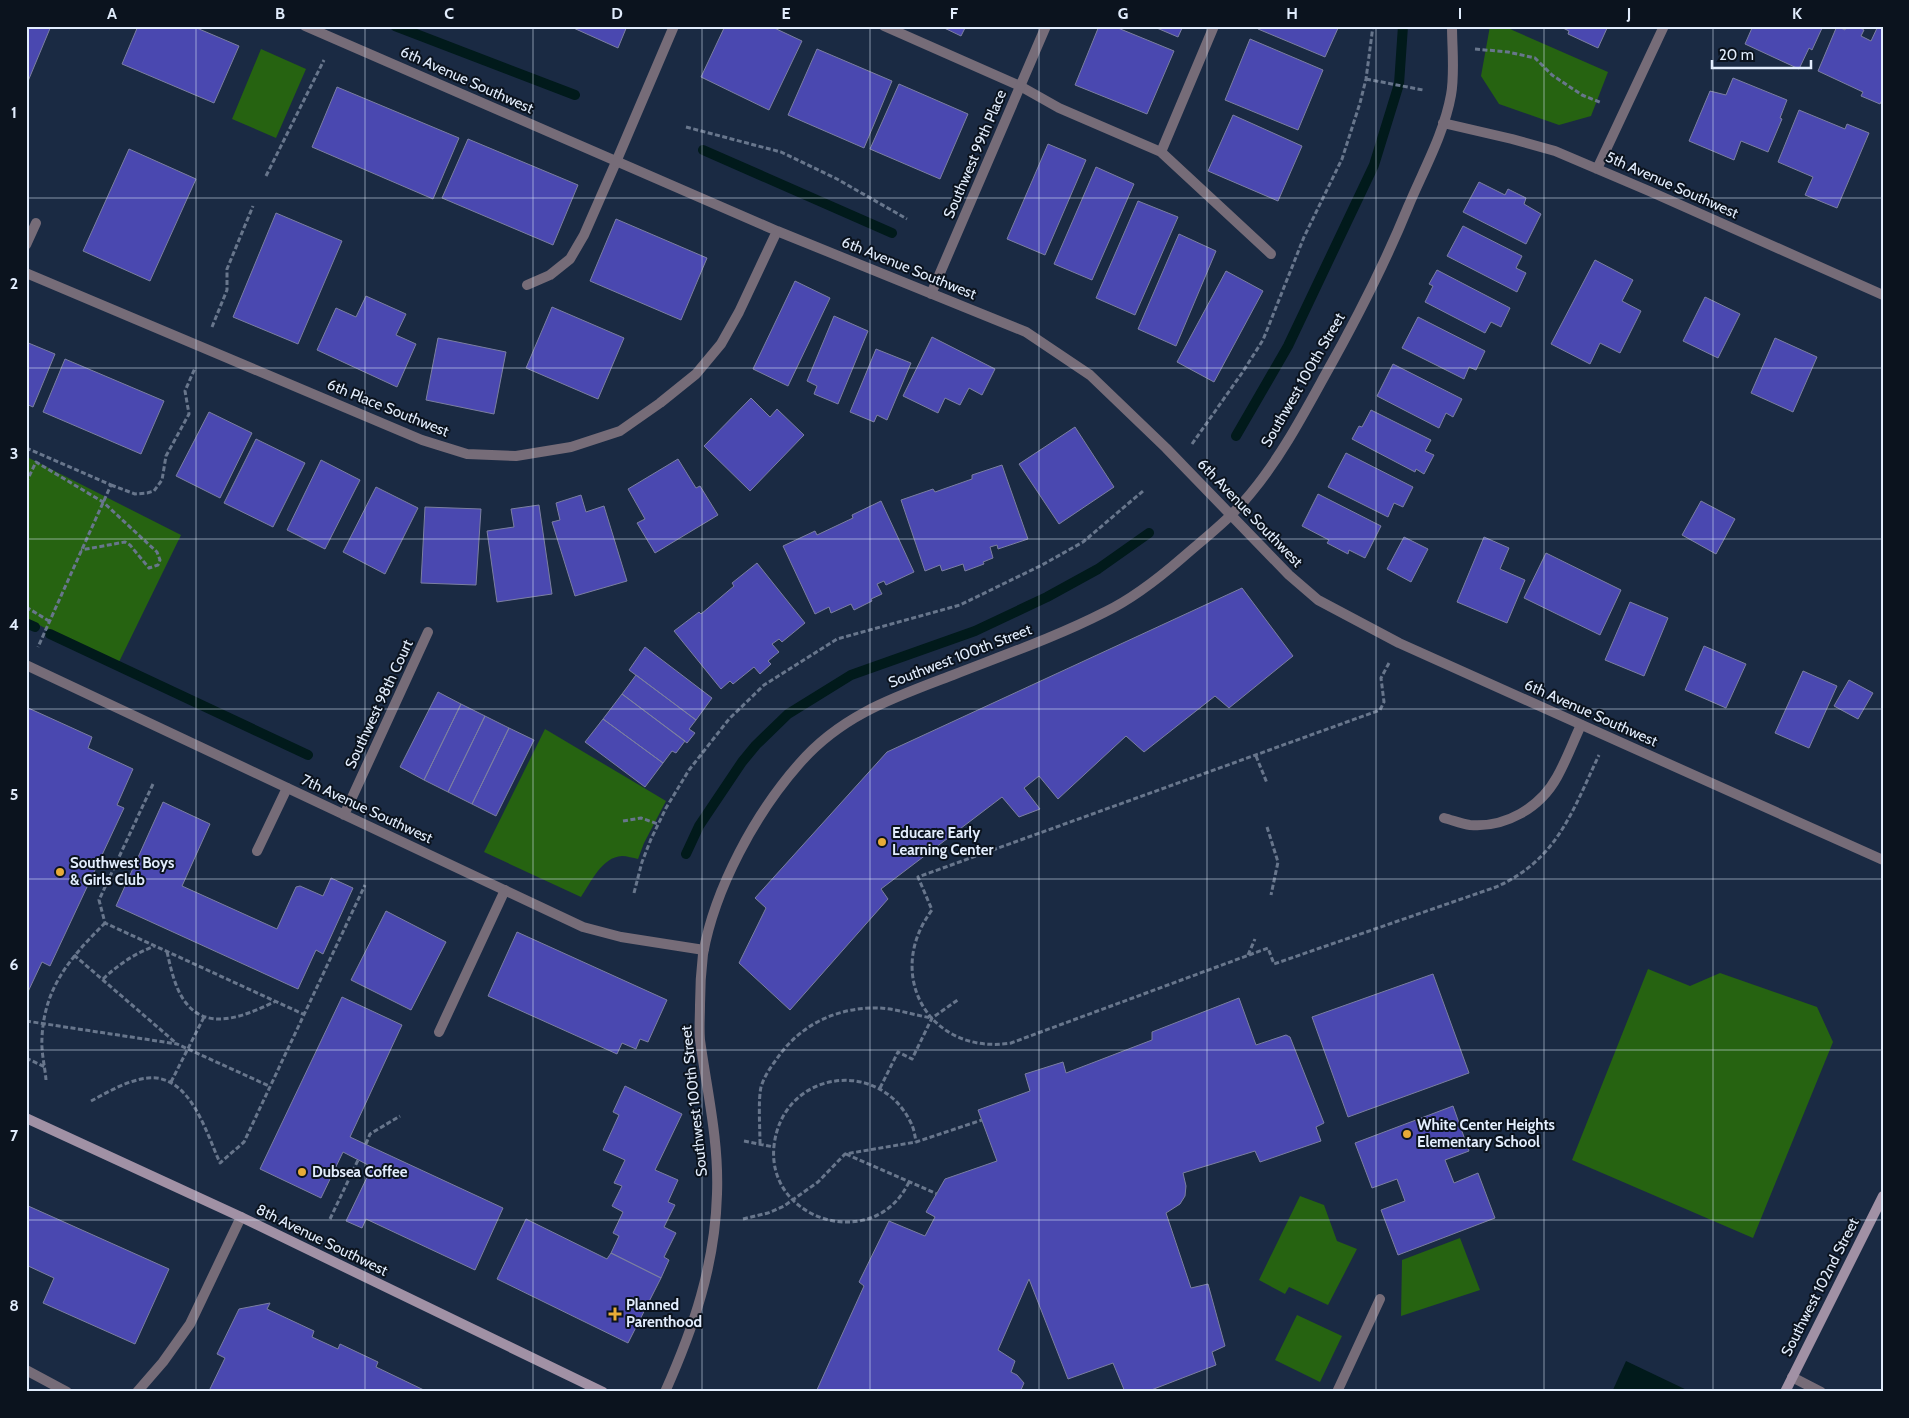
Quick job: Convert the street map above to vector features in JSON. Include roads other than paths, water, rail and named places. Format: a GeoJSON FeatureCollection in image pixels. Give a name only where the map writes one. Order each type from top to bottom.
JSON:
{"type":"FeatureCollection","features":[{"type":"Feature","properties":{"kind":"street","name":"6th Avenue Southwest"},"geometry":{"type":"LineString","coordinates":[[305,26],[777,231],[1026,332],[1090,375],[1166,448],[1289,575],[1318,600],[1399,643],[1883,860]]}},
{"type":"Feature","properties":{"kind":"street"},"geometry":{"type":"LineString","coordinates":[[526,285],[550,275],[570,259],[584,234],[674,26]]}},
{"type":"Feature","properties":{"kind":"street"},"geometry":{"type":"LineString","coordinates":[[884,26],[1020,86],[1059,108],[1161,152],[1270,254]]}},
{"type":"Feature","properties":{"kind":"street","name":"Southwest 99th Place"},"geometry":{"type":"LineString","coordinates":[[931,294],[1046,26]]}},
{"type":"Feature","properties":{"kind":"street"},"geometry":{"type":"LineString","coordinates":[[1161,152],[1214,26]]}},
{"type":"Feature","properties":{"kind":"street","name":"Southwest 100th Street"},"geometry":{"type":"LineString","coordinates":[[665,1392],[699,1308],[712,1251],[717,1196],[717,1158],[700,1035],[701,976],[704,950],[723,887],[739,852],[768,805],[800,763],[838,726],[879,703],[1042,641],[1109,610],[1164,573],[1231,515],[1252,492],[1291,437],[1348,336],[1394,242],[1443,123],[1452,92],[1452,26]]}},
{"type":"Feature","properties":{"kind":"street"},"geometry":{"type":"LineString","coordinates":[[1597,169],[1664,26]]}},
{"type":"Feature","properties":{"kind":"street","name":"5th Avenue Southwest"},"geometry":{"type":"LineString","coordinates":[[1443,123],[1512,138],[1555,151],[1883,295]]}},
{"type":"Feature","properties":{"kind":"street"},"geometry":{"type":"LineString","coordinates":[[26,245],[36,224]]}},
{"type":"Feature","properties":{"kind":"street","name":"6th Place Southwest"},"geometry":{"type":"LineString","coordinates":[[26,273],[422,440],[467,454],[516,456],[571,447],[620,431],[660,403],[696,374],[721,344],[739,312],[777,231]]}},
{"type":"Feature","properties":{"kind":"street","name":"Southwest 98th Court"},"geometry":{"type":"LineString","coordinates":[[344,815],[428,632]]}},
{"type":"Feature","properties":{"kind":"street","name":"7th Avenue Southwest"},"geometry":{"type":"LineString","coordinates":[[26,665],[583,927],[622,937],[704,950]]}},
{"type":"Feature","properties":{"kind":"street"},"geometry":{"type":"LineString","coordinates":[[1444,818],[1470,825],[1496,823],[1520,814],[1541,799],[1557,778],[1581,725]]}},
{"type":"Feature","properties":{"kind":"street"},"geometry":{"type":"LineString","coordinates":[[257,851],[287,788]]}},
{"type":"Feature","properties":{"kind":"street"},"geometry":{"type":"LineString","coordinates":[[439,1032],[505,890]]}},
{"type":"Feature","properties":{"kind":"street","name":"8th Avenue Southwest"},"geometry":{"type":"LineString","coordinates":[[26,1118],[241,1217],[603,1392]]}},
{"type":"Feature","properties":{"kind":"street","name":"Southwest 102nd Street"},"geometry":{"type":"LineString","coordinates":[[1785,1392],[1883,1196]]}},
{"type":"Feature","properties":{"kind":"street"},"geometry":{"type":"LineString","coordinates":[[137,1392],[163,1362],[190,1324],[241,1217]]}},
{"type":"Feature","properties":{"kind":"street"},"geometry":{"type":"LineString","coordinates":[[1337,1392],[1380,1299]]}},
{"type":"Feature","properties":{"kind":"street"},"geometry":{"type":"LineString","coordinates":[[26,1370],[68,1392]]}},
{"type":"Feature","properties":{"kind":"street"},"geometry":{"type":"LineString","coordinates":[[1792,1377],[1821,1392]]}},
{"type":"Feature","properties":{"kind":"waterway"},"geometry":{"type":"LineString","coordinates":[[395,26],[575,95]]}},
{"type":"Feature","properties":{"kind":"waterway"},"geometry":{"type":"LineString","coordinates":[[1236,436],[1288,346],[1374,165],[1399,84],[1403,26]]}},
{"type":"Feature","properties":{"kind":"waterway"},"geometry":{"type":"LineString","coordinates":[[703,150],[892,233]]}},
{"type":"Feature","properties":{"kind":"waterway"},"geometry":{"type":"LineString","coordinates":[[686,854],[699,826],[742,762],[756,745],[788,714],[851,675],[975,631],[1047,597],[1098,569],[1149,533]]}},
{"type":"Feature","properties":{"kind":"waterway"},"geometry":{"type":"LineString","coordinates":[[26,623],[35,627]]}},
{"type":"Feature","properties":{"kind":"waterway"},"geometry":{"type":"LineString","coordinates":[[50,634],[308,755]]}},
{"type":"Feature","properties":{"kind":"place","name":"Educare Early Learning Center"},"geometry":{"type":"Point","coordinates":[882,842]}},
{"type":"Feature","properties":{"kind":"place","name":"Southwest Boys & Girls Club"},"geometry":{"type":"Point","coordinates":[60,872]}},
{"type":"Feature","properties":{"kind":"place","name":"White Center Heights Elementary School"},"geometry":{"type":"Point","coordinates":[1407,1134]}},
{"type":"Feature","properties":{"kind":"place","name":"Dubsea Coffee"},"geometry":{"type":"Point","coordinates":[302,1172]}},
{"type":"Feature","properties":{"kind":"place","name":"Planned Parenthood"},"geometry":{"type":"Point","coordinates":[615,1314]}}]}
